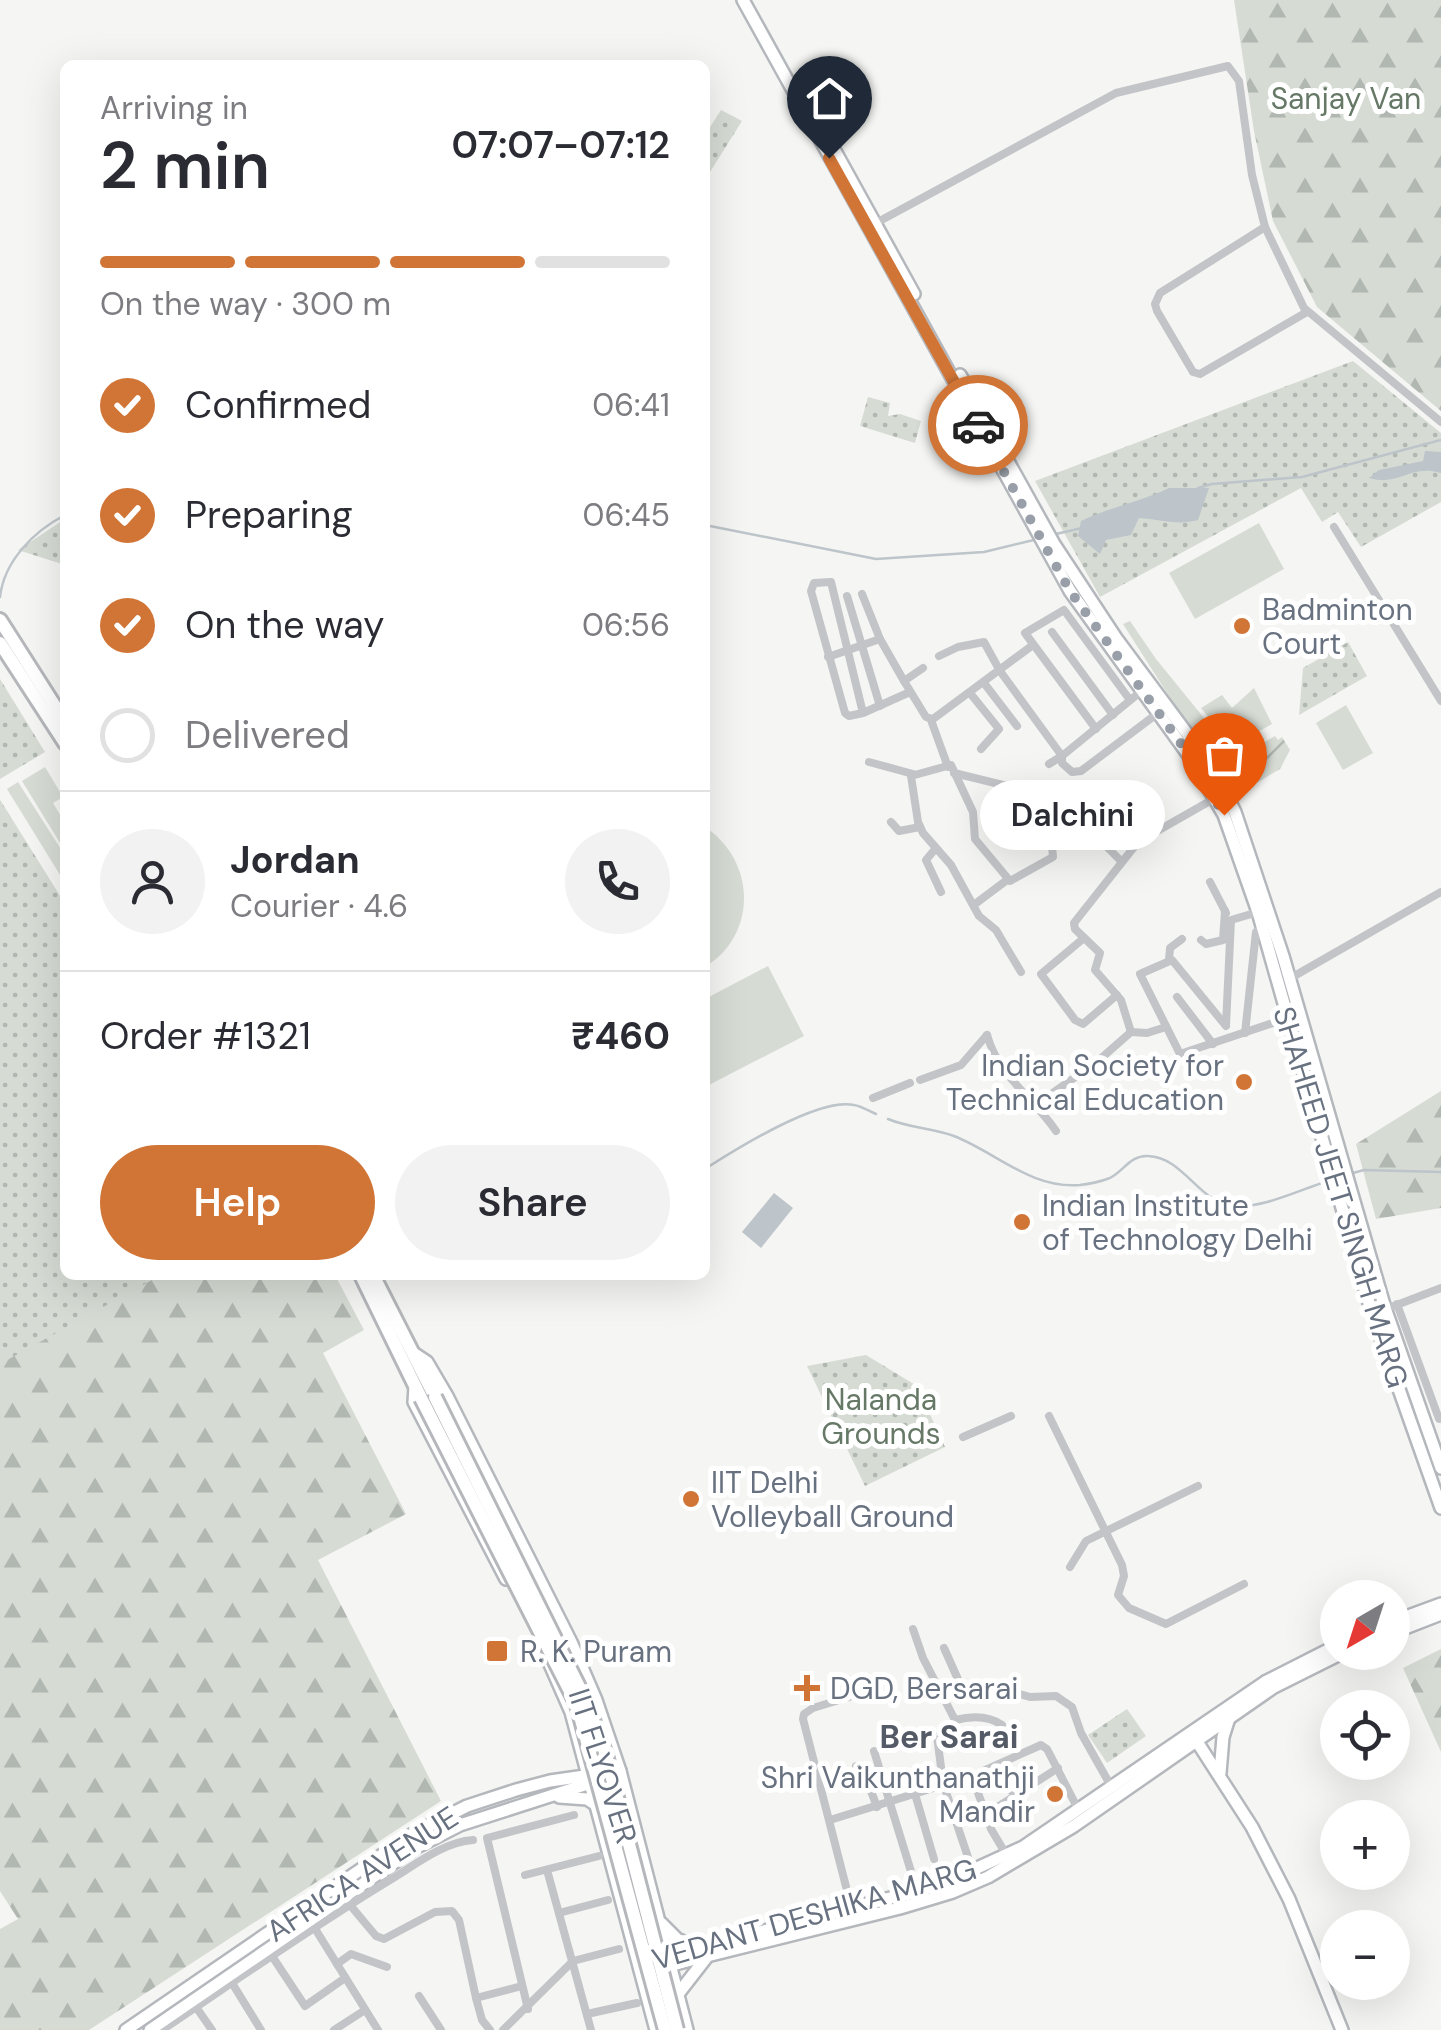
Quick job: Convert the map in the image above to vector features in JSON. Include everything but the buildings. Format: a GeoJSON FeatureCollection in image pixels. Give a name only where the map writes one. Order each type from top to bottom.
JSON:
{"type":"FeatureCollection","features":[{"type":"Feature","properties":{"kind":"main road","name":"SHAHEED JEET SINGH MARG"},"geometry":{"type":"LineString","coordinates":[[743,0],[872,225]]}},
{"type":"Feature","properties":{"kind":"main road","name":"SHAHEED JEET SINGH MARG"},"geometry":{"type":"LineString","coordinates":[[751,0],[1078,604],[1212,768],[1262,929],[1283,980]]}},
{"type":"Feature","properties":{"kind":"main road"},"geometry":{"type":"LineString","coordinates":[[0,620],[60,714]]}},
{"type":"Feature","properties":{"kind":"main road"},"geometry":{"type":"LineString","coordinates":[[0,643],[60,735]]}},
{"type":"Feature","properties":{"kind":"main road","name":"SHAHEED JEET SINGH MARG"},"geometry":{"type":"LineString","coordinates":[[1147,688],[1158,712],[1220,795],[1252,857],[1372,1314],[1441,1508]]}},
{"type":"Feature","properties":{"kind":"main road","name":"SHAHEED JEET SINGH MARG"},"geometry":{"type":"LineString","coordinates":[[1293,1016],[1440,1464]]}},
{"type":"Feature","properties":{"kind":"main road"},"geometry":{"type":"LineString","coordinates":[[364,1280],[424,1394],[414,1402],[548,1659],[576,1730],[656,2030]]}},
{"type":"Feature","properties":{"kind":"main road","name":"IIT FLYOVER"},"geometry":{"type":"LineString","coordinates":[[376,1280],[415,1354],[424,1394],[577,1705],[665,2030]]}},
{"type":"Feature","properties":{"kind":"main road"},"geometry":{"type":"LineString","coordinates":[[415,1354],[426,1362],[447,1396],[571,1642],[604,1723],[621,1775],[686,2030]]}},
{"type":"Feature","properties":{"kind":"main road","name":"IIT FLYOVER"},"geometry":{"type":"LineString","coordinates":[[424,1394],[586,1701],[606,1755],[677,2030]]}},
{"type":"Feature","properties":{"kind":"main road"},"geometry":{"type":"LineString","coordinates":[[1410,1615],[1441,1604]]}},
{"type":"Feature","properties":{"kind":"main road"},"geometry":{"type":"LineString","coordinates":[[1410,1626],[1441,1614]]}},
{"type":"Feature","properties":{"kind":"main road"},"geometry":{"type":"LineString","coordinates":[[1195,1739],[1266,1682],[1320,1654]]}},
{"type":"Feature","properties":{"kind":"main road"},"geometry":{"type":"LineString","coordinates":[[1195,1739],[1300,1671],[1320,1662]]}},
{"type":"Feature","properties":{"kind":"main road"},"geometry":{"type":"LineString","coordinates":[[1220,1775],[1220,1755],[1230,1718]]}},
{"type":"Feature","properties":{"kind":"main road"},"geometry":{"type":"LineString","coordinates":[[576,1730],[590,1734],[604,1723]]}},
{"type":"Feature","properties":{"kind":"main road"},"geometry":{"type":"LineString","coordinates":[[1195,1739],[1220,1775],[1275,1877],[1340,2030]]}},
{"type":"Feature","properties":{"kind":"main road"},"geometry":{"type":"LineString","coordinates":[[1195,1739],[1275,1877]]}},
{"type":"Feature","properties":{"kind":"main road","name":"VEDANT DESHIKA MARG"},"geometry":{"type":"LineString","coordinates":[[639,1966],[710,1955],[898,1901],[953,1892],[988,1878],[1028,1856],[1195,1739]]}},
{"type":"Feature","properties":{"kind":"main road","name":"AFRICA AVENUE"},"geometry":{"type":"LineString","coordinates":[[126,2030],[414,1833],[467,1806],[550,1781],[589,1774],[621,1775]]}},
{"type":"Feature","properties":{"kind":"main road","name":"AFRICA AVENUE"},"geometry":{"type":"LineString","coordinates":[[150,2030],[418,1847],[460,1826],[549,1796],[589,1774]]}},
{"type":"Feature","properties":{"kind":"main road","name":"VEDANT DESHIKA MARG"},"geometry":{"type":"LineString","coordinates":[[898,1901],[1007,1856],[1078,1810],[1115,1792]]}},
{"type":"Feature","properties":{"kind":"main road"},"geometry":{"type":"LineString","coordinates":[[549,1796],[587,1800],[598,1806]]}},
{"type":"Feature","properties":{"kind":"main road","name":"VEDANT DESHIKA MARG"},"geometry":{"type":"LineString","coordinates":[[670,1960],[697,1948],[853,1913]]}},
{"type":"Feature","properties":{"kind":"main road"},"geometry":{"type":"LineString","coordinates":[[658,1920],[677,1938],[697,1948]]}},
{"type":"Feature","properties":{"kind":"main road"},"geometry":{"type":"LineString","coordinates":[[678,1994],[700,1962],[710,1955]]}},
{"type":"Feature","properties":{"kind":"main road"},"geometry":{"type":"LineString","coordinates":[[665,2030],[675,2026],[686,2030]]}},
{"type":"Feature","properties":{"kind":"street"},"geometry":{"type":"LineString","coordinates":[[872,225],[1116,94],[1224,65],[1235,72],[1239,81],[1252,175],[1265,228],[1307,312],[1441,422]]}},
{"type":"Feature","properties":{"kind":"street"},"geometry":{"type":"LineString","coordinates":[[1265,228],[1160,293],[1156,298],[1157,311],[1193,372],[1198,374],[1307,312]]}},
{"type":"Feature","properties":{"kind":"street"},"geometry":{"type":"LineString","coordinates":[[1334,526],[1441,701]]}},
{"type":"Feature","properties":{"kind":"street"},"geometry":{"type":"LineString","coordinates":[[863,713],[831,582],[814,584],[811,591],[845,713],[863,713],[910,692]]}},
{"type":"Feature","properties":{"kind":"street"},"geometry":{"type":"LineString","coordinates":[[862,594],[880,639],[931,720],[973,812],[974,839],[1007,880]]}},
{"type":"Feature","properties":{"kind":"street"},"geometry":{"type":"LineString","coordinates":[[847,596],[880,706]]}},
{"type":"Feature","properties":{"kind":"street"},"geometry":{"type":"LineString","coordinates":[[1096,729],[1025,632],[1064,610],[1130,700]]}},
{"type":"Feature","properties":{"kind":"street"},"geometry":{"type":"LineString","coordinates":[[1052,632],[1113,715]]}},
{"type":"Feature","properties":{"kind":"street"},"geometry":{"type":"LineString","coordinates":[[828,656],[880,639]]}},
{"type":"Feature","properties":{"kind":"street"},"geometry":{"type":"LineString","coordinates":[[939,656],[982,641],[1062,756],[1062,763],[1072,772],[1080,771],[1158,712]]}},
{"type":"Feature","properties":{"kind":"street"},"geometry":{"type":"LineString","coordinates":[[931,720],[1033,645]]}},
{"type":"Feature","properties":{"kind":"street"},"geometry":{"type":"LineString","coordinates":[[904,681],[923,668]]}},
{"type":"Feature","properties":{"kind":"street"},"geometry":{"type":"LineString","coordinates":[[984,683],[1017,726]]}},
{"type":"Feature","properties":{"kind":"street"},"geometry":{"type":"LineString","coordinates":[[1048,764],[1147,688]]}},
{"type":"Feature","properties":{"kind":"street"},"geometry":{"type":"LineString","coordinates":[[970,692],[1000,730],[981,749]]}},
{"type":"Feature","properties":{"kind":"street"},"geometry":{"type":"LineString","coordinates":[[869,762],[913,774],[951,770],[1024,790],[1072,812],[1122,862]]}},
{"type":"Feature","properties":{"kind":"street"},"geometry":{"type":"LineString","coordinates":[[913,774],[910,777],[920,828],[951,865],[980,916],[996,930],[1021,972]]}},
{"type":"Feature","properties":{"kind":"street"},"geometry":{"type":"LineString","coordinates":[[1131,1032],[1118,995],[1095,970],[1100,953],[1075,929],[1075,919],[1147,836],[1220,795]]}},
{"type":"Feature","properties":{"kind":"street"},"geometry":{"type":"LineString","coordinates":[[1128,803],[1147,836]]}},
{"type":"Feature","properties":{"kind":"street"},"geometry":{"type":"LineString","coordinates":[[975,904],[1007,880],[1014,880],[1051,859],[1051,836],[1076,816]]}},
{"type":"Feature","properties":{"kind":"street"},"geometry":{"type":"LineString","coordinates":[[891,822],[900,831],[920,828]]}},
{"type":"Feature","properties":{"kind":"street"},"geometry":{"type":"LineString","coordinates":[[936,848],[926,860],[941,892]]}},
{"type":"Feature","properties":{"kind":"street"},"geometry":{"type":"LineString","coordinates":[[1210,882],[1232,920],[1226,1039]]}},
{"type":"Feature","properties":{"kind":"street"},"geometry":{"type":"LineString","coordinates":[[1283,980],[1441,892]]}},
{"type":"Feature","properties":{"kind":"street"},"geometry":{"type":"LineString","coordinates":[[1202,940],[1206,944],[1223,940],[1225,911]]}},
{"type":"Feature","properties":{"kind":"street"},"geometry":{"type":"LineString","coordinates":[[1232,920],[1258,912]]}},
{"type":"Feature","properties":{"kind":"street"},"geometry":{"type":"LineString","coordinates":[[1245,1033],[1256,932],[1262,929]]}},
{"type":"Feature","properties":{"kind":"street"},"geometry":{"type":"LineString","coordinates":[[1084,938],[1041,974],[1075,1020],[1083,1024],[1118,995]]}},
{"type":"Feature","properties":{"kind":"street"},"geometry":{"type":"LineString","coordinates":[[1169,960],[1170,948],[1182,939]]}},
{"type":"Feature","properties":{"kind":"street"},"geometry":{"type":"LineString","coordinates":[[1169,960],[1226,1026]]}},
{"type":"Feature","properties":{"kind":"street"},"geometry":{"type":"LineString","coordinates":[[1169,960],[1140,974],[1180,1054],[1293,1016]]}},
{"type":"Feature","properties":{"kind":"street"},"geometry":{"type":"LineString","coordinates":[[1178,997],[1213,1044]]}},
{"type":"Feature","properties":{"kind":"street"},"geometry":{"type":"LineString","coordinates":[[1038,1104],[1131,1032],[1147,1033],[1166,1027]]}},
{"type":"Feature","properties":{"kind":"street"},"geometry":{"type":"LineString","coordinates":[[873,1098],[960,1066],[987,1035],[1002,1071],[1038,1104],[1056,1131]]}},
{"type":"Feature","properties":{"kind":"street"},"geometry":{"type":"LineString","coordinates":[[1372,1314],[1441,1288]]}},
{"type":"Feature","properties":{"kind":"street"},"geometry":{"type":"LineString","coordinates":[[1391,1307],[1439,1420]]}},
{"type":"Feature","properties":{"kind":"street"},"geometry":{"type":"LineString","coordinates":[[962,1437],[1010,1416]]}},
{"type":"Feature","properties":{"kind":"street"},"geometry":{"type":"LineString","coordinates":[[1049,1416],[1124,1571],[1118,1600],[1156,1622],[1171,1623],[1244,1584]]}},
{"type":"Feature","properties":{"kind":"street"},"geometry":{"type":"LineString","coordinates":[[1070,1567],[1080,1546],[1103,1531],[1198,1486]]}},
{"type":"Feature","properties":{"kind":"street"},"geometry":{"type":"LineString","coordinates":[[913,1629],[954,1720],[950,1732],[937,1736],[944,1783],[973,1872]]}},
{"type":"Feature","properties":{"kind":"street"},"geometry":{"type":"LineString","coordinates":[[944,1648],[965,1695]]}},
{"type":"Feature","properties":{"kind":"street"},"geometry":{"type":"LineString","coordinates":[[943,1696],[980,1697],[1016,1692],[1030,1697],[1056,1696],[1068,1702],[1115,1792]]}},
{"type":"Feature","properties":{"kind":"street"},"geometry":{"type":"LineString","coordinates":[[849,1697],[813,1708],[803,1719],[853,1913]]}},
{"type":"Feature","properties":{"kind":"street"},"geometry":{"type":"LineString","coordinates":[[954,1720],[987,1717],[1002,1726]]}},
{"type":"Feature","properties":{"kind":"street"},"geometry":{"type":"LineString","coordinates":[[830,1820],[972,1776],[1041,1744],[1058,1768],[1078,1810]]}},
{"type":"Feature","properties":{"kind":"street"},"geometry":{"type":"LineString","coordinates":[[874,1751],[917,1891]]}},
{"type":"Feature","properties":{"kind":"street"},"geometry":{"type":"LineString","coordinates":[[856,1766],[862,1786],[871,1791],[877,1806]]}},
{"type":"Feature","properties":{"kind":"street"},"geometry":{"type":"LineString","coordinates":[[998,1766],[1015,1796]]}},
{"type":"Feature","properties":{"kind":"street"},"geometry":{"type":"LineString","coordinates":[[985,1815],[1058,1768]]}},
{"type":"Feature","properties":{"kind":"street"},"geometry":{"type":"LineString","coordinates":[[972,1776],[985,1815],[1007,1856]]}},
{"type":"Feature","properties":{"kind":"street"},"geometry":{"type":"LineString","coordinates":[[915,1794],[934,1860]]}},
{"type":"Feature","properties":{"kind":"street"},"geometry":{"type":"LineString","coordinates":[[528,2008],[488,1838],[574,1815]]}},
{"type":"Feature","properties":{"kind":"street"},"geometry":{"type":"LineString","coordinates":[[164,2029],[436,1852],[461,1840],[473,1840]]}},
{"type":"Feature","properties":{"kind":"street"},"geometry":{"type":"LineString","coordinates":[[525,1875],[599,1856]]}},
{"type":"Feature","properties":{"kind":"street"},"geometry":{"type":"LineString","coordinates":[[548,1870],[591,2030]]}},
{"type":"Feature","properties":{"kind":"street"},"geometry":{"type":"LineString","coordinates":[[559,1913],[608,1900]]}},
{"type":"Feature","properties":{"kind":"street"},"geometry":{"type":"LineString","coordinates":[[350,1905],[384,1940],[435,1912],[452,1912],[459,1920],[482,2020],[490,2030]]}},
{"type":"Feature","properties":{"kind":"street"},"geometry":{"type":"LineString","coordinates":[[314,1928],[374,2029]]}},
{"type":"Feature","properties":{"kind":"street"},"geometry":{"type":"LineString","coordinates":[[503,2030],[574,1961],[619,1950]]}},
{"type":"Feature","properties":{"kind":"street"},"geometry":{"type":"LineString","coordinates":[[337,1964],[351,1954],[387,1967]]}},
{"type":"Feature","properties":{"kind":"street"},"geometry":{"type":"LineString","coordinates":[[272,1956],[305,2006],[346,1978]]}},
{"type":"Feature","properties":{"kind":"street"},"geometry":{"type":"LineString","coordinates":[[232,1983],[261,2030]]}},
{"type":"Feature","properties":{"kind":"street"},"geometry":{"type":"LineString","coordinates":[[476,1998],[522,1986]]}},
{"type":"Feature","properties":{"kind":"street"},"geometry":{"type":"LineString","coordinates":[[418,1996],[442,2030]]}},
{"type":"Feature","properties":{"kind":"street"},"geometry":{"type":"LineString","coordinates":[[587,2014],[638,2003]]}},
{"type":"Feature","properties":{"kind":"street"},"geometry":{"type":"LineString","coordinates":[[196,2007],[208,2028]]}},
{"type":"Feature","properties":{"kind":"street"},"geometry":{"type":"LineString","coordinates":[[334,2030],[365,2010]]}},
{"type":"Feature","properties":{"kind":"green space","name":"Sanjay Van"},"geometry":{"type":"Polygon","coordinates":[[[1234,0],[1441,0],[1441,411],[1317,307],[1273,221],[1254,131],[1234,0]]]}},
{"type":"Feature","properties":{"kind":"green space"},"geometry":{"type":"Polygon","coordinates":[[[721,110],[742,121],[710,172],[710,127],[721,110]]]}},
{"type":"Feature","properties":{"kind":"green space"},"geometry":{"type":"Polygon","coordinates":[[[1353,361],[1441,433],[1441,502],[1361,547],[1338,512],[1322,522],[1301,488],[1100,597],[1035,481],[1353,361]]]}},
{"type":"Feature","properties":{"kind":"green space"},"geometry":{"type":"Polygon","coordinates":[[[868,397],[890,403],[888,416],[900,414],[921,421],[915,443],[860,426],[868,397]]]}},
{"type":"Feature","properties":{"kind":"green space"},"geometry":{"type":"Polygon","coordinates":[[[60,522],[60,563],[18,550],[60,522]]]}},
{"type":"Feature","properties":{"kind":"green space"},"geometry":{"type":"Polygon","coordinates":[[[1259,523],[1284,569],[1195,619],[1169,573],[1259,523]]]}},
{"type":"Feature","properties":{"kind":"green space"},"geometry":{"type":"Polygon","coordinates":[[[1130,621],[1230,750],[1213,765],[1123,624],[1130,621]]]}},
{"type":"Feature","properties":{"kind":"green space"},"geometry":{"type":"Polygon","coordinates":[[[1348,642],[1367,676],[1299,715],[1303,668],[1348,642]]]}},
{"type":"Feature","properties":{"kind":"green space"},"geometry":{"type":"Polygon","coordinates":[[[0,679],[45,752],[0,779],[0,679]]]}},
{"type":"Feature","properties":{"kind":"green space"},"geometry":{"type":"Polygon","coordinates":[[[1254,688],[1272,724],[1233,746],[1201,708],[1222,695],[1232,708],[1254,688]]]}},
{"type":"Feature","properties":{"kind":"green space"},"geometry":{"type":"Polygon","coordinates":[[[1346,705],[1373,753],[1343,770],[1316,723],[1346,705]]]}},
{"type":"Feature","properties":{"kind":"green space"},"geometry":{"type":"Polygon","coordinates":[[[1275,736],[1278,740],[1282,737],[1290,750],[1280,769],[1245,790],[1231,761],[1275,736]]]}},
{"type":"Feature","properties":{"kind":"green space"},"geometry":{"type":"Polygon","coordinates":[[[45,767],[60,792],[60,799],[53,803],[60,815],[60,843],[22,781],[45,767]]]}},
{"type":"Feature","properties":{"kind":"green space"},"geometry":{"type":"Polygon","coordinates":[[[18,782],[60,848],[60,875],[7,789],[18,782]]]}},
{"type":"Feature","properties":{"kind":"green space"},"geometry":{"type":"Polygon","coordinates":[[[0,800],[60,896],[60,1280],[338,1280],[364,1330],[323,1353],[406,1514],[318,1560],[441,1801],[89,2030],[0,2030],[0,1929],[18,1919],[0,1891],[0,800]]]}},
{"type":"Feature","properties":{"kind":"green space"},"geometry":{"type":"Polygon","coordinates":[[[0,800],[60,896],[60,1280],[152,1280],[0,1364],[0,800]]]}},
{"type":"Feature","properties":{"kind":"green space"},"geometry":{"type":"Polygon","coordinates":[[[710,831],[734,859],[744,897],[735,936],[710,963],[710,831]]]}},
{"type":"Feature","properties":{"kind":"green space"},"geometry":{"type":"Polygon","coordinates":[[[768,966],[804,1036],[710,1084],[710,996],[768,966]]]}},
{"type":"Feature","properties":{"kind":"green space"},"geometry":{"type":"Polygon","coordinates":[[[1441,1091],[1441,1208],[1376,1219],[1356,1144],[1441,1091]]]}},
{"type":"Feature","properties":{"kind":"green space","name":"Nalanda Grounds"},"geometry":{"type":"Polygon","coordinates":[[[866,1355],[917,1386],[945,1447],[865,1486],[807,1366],[866,1355]]]}},
{"type":"Feature","properties":{"kind":"green space"},"geometry":{"type":"Polygon","coordinates":[[[1441,1649],[1441,1752],[1404,1670],[1410,1670],[1410,1664],[1441,1649]]]}},
{"type":"Feature","properties":{"kind":"green space"},"geometry":{"type":"Polygon","coordinates":[[[1127,1709],[1146,1736],[1107,1763],[1088,1735],[1127,1709]]]}},
{"type":"Feature","properties":{"kind":"shaded area"},"geometry":{"type":"Polygon","coordinates":[[[1425,451],[1441,452],[1441,473],[1420,471],[1389,480],[1369,478],[1379,470],[1423,461],[1425,451]]]}},
{"type":"Feature","properties":{"kind":"shaded area"},"geometry":{"type":"Polygon","coordinates":[[[1169,488],[1209,488],[1198,520],[1139,518],[1131,535],[1106,540],[1100,554],[1078,536],[1081,521],[1169,488]]]}},
{"type":"Feature","properties":{"kind":"shaded area"},"geometry":{"type":"Polygon","coordinates":[[[774,1193],[793,1208],[761,1248],[742,1232],[774,1193]]]}},
{"type":"Feature","properties":{"kind":"waterway"},"geometry":{"type":"LineString","coordinates":[[1198,488],[1302,477],[1441,440]]}},
{"type":"Feature","properties":{"kind":"waterway"},"geometry":{"type":"LineString","coordinates":[[0,597],[7,571],[22,548],[60,518]]}},
{"type":"Feature","properties":{"kind":"waterway"},"geometry":{"type":"LineString","coordinates":[[710,526],[876,559],[984,552],[1038,539]]}},
{"type":"Feature","properties":{"kind":"waterway"},"geometry":{"type":"LineString","coordinates":[[1056,534],[1082,528]]}},
{"type":"Feature","properties":{"kind":"waterway"},"geometry":{"type":"LineString","coordinates":[[710,1166],[779,1126],[821,1109],[854,1105],[876,1114]]}},
{"type":"Feature","properties":{"kind":"waterway"},"geometry":{"type":"LineString","coordinates":[[888,1119],[954,1136],[1030,1176],[1062,1185],[1107,1179],[1136,1158],[1148,1156],[1171,1164],[1210,1197],[1232,1206],[1268,1202],[1328,1181]]}},
{"type":"Feature","properties":{"kind":"waterway"},"geometry":{"type":"LineString","coordinates":[[1353,1173],[1441,1172]]}},
{"type":"Feature","properties":{"kind":"way so far"},"geometry":{"type":"LineString","coordinates":[[978,425],[1070,591],[1190,756],[1224,815]]}},
{"type":"Feature","properties":{"kind":"place","name":"Badminton Court"},"geometry":{"type":"Point","coordinates":[1242,626]}},
{"type":"Feature","properties":{"kind":"place","name":"Dalchini"},"geometry":{"type":"Point","coordinates":[1224,815]}},
{"type":"Feature","properties":{"kind":"place","name":"Indian Society for Technical Education"},"geometry":{"type":"Point","coordinates":[1244,1082]}},
{"type":"Feature","properties":{"kind":"place","name":"Indian Institute of Technology Delhi"},"geometry":{"type":"Point","coordinates":[1022,1222]}},
{"type":"Feature","properties":{"kind":"place","name":"IIT Delhi Volleyball Ground"},"geometry":{"type":"Point","coordinates":[691,1499]}},
{"type":"Feature","properties":{"kind":"place","name":"R. K. Puram"},"geometry":{"type":"Point","coordinates":[497,1651]}},
{"type":"Feature","properties":{"kind":"place","name":"DGD, Bersarai"},"geometry":{"type":"Point","coordinates":[807,1688]}},
{"type":"Feature","properties":{"kind":"place","name":"Shri Vaikunthanathji Mandir"},"geometry":{"type":"Point","coordinates":[1055,1794]}},
{"type":"Feature","properties":{"kind":"district","name":"Ber Sarai"},"geometry":{"type":"Point","coordinates":[949,1737]}},
{"type":"Feature","properties":{"kind":"route"},"geometry":{"type":"LineString","coordinates":[[829,158],[978,425]]}}]}
